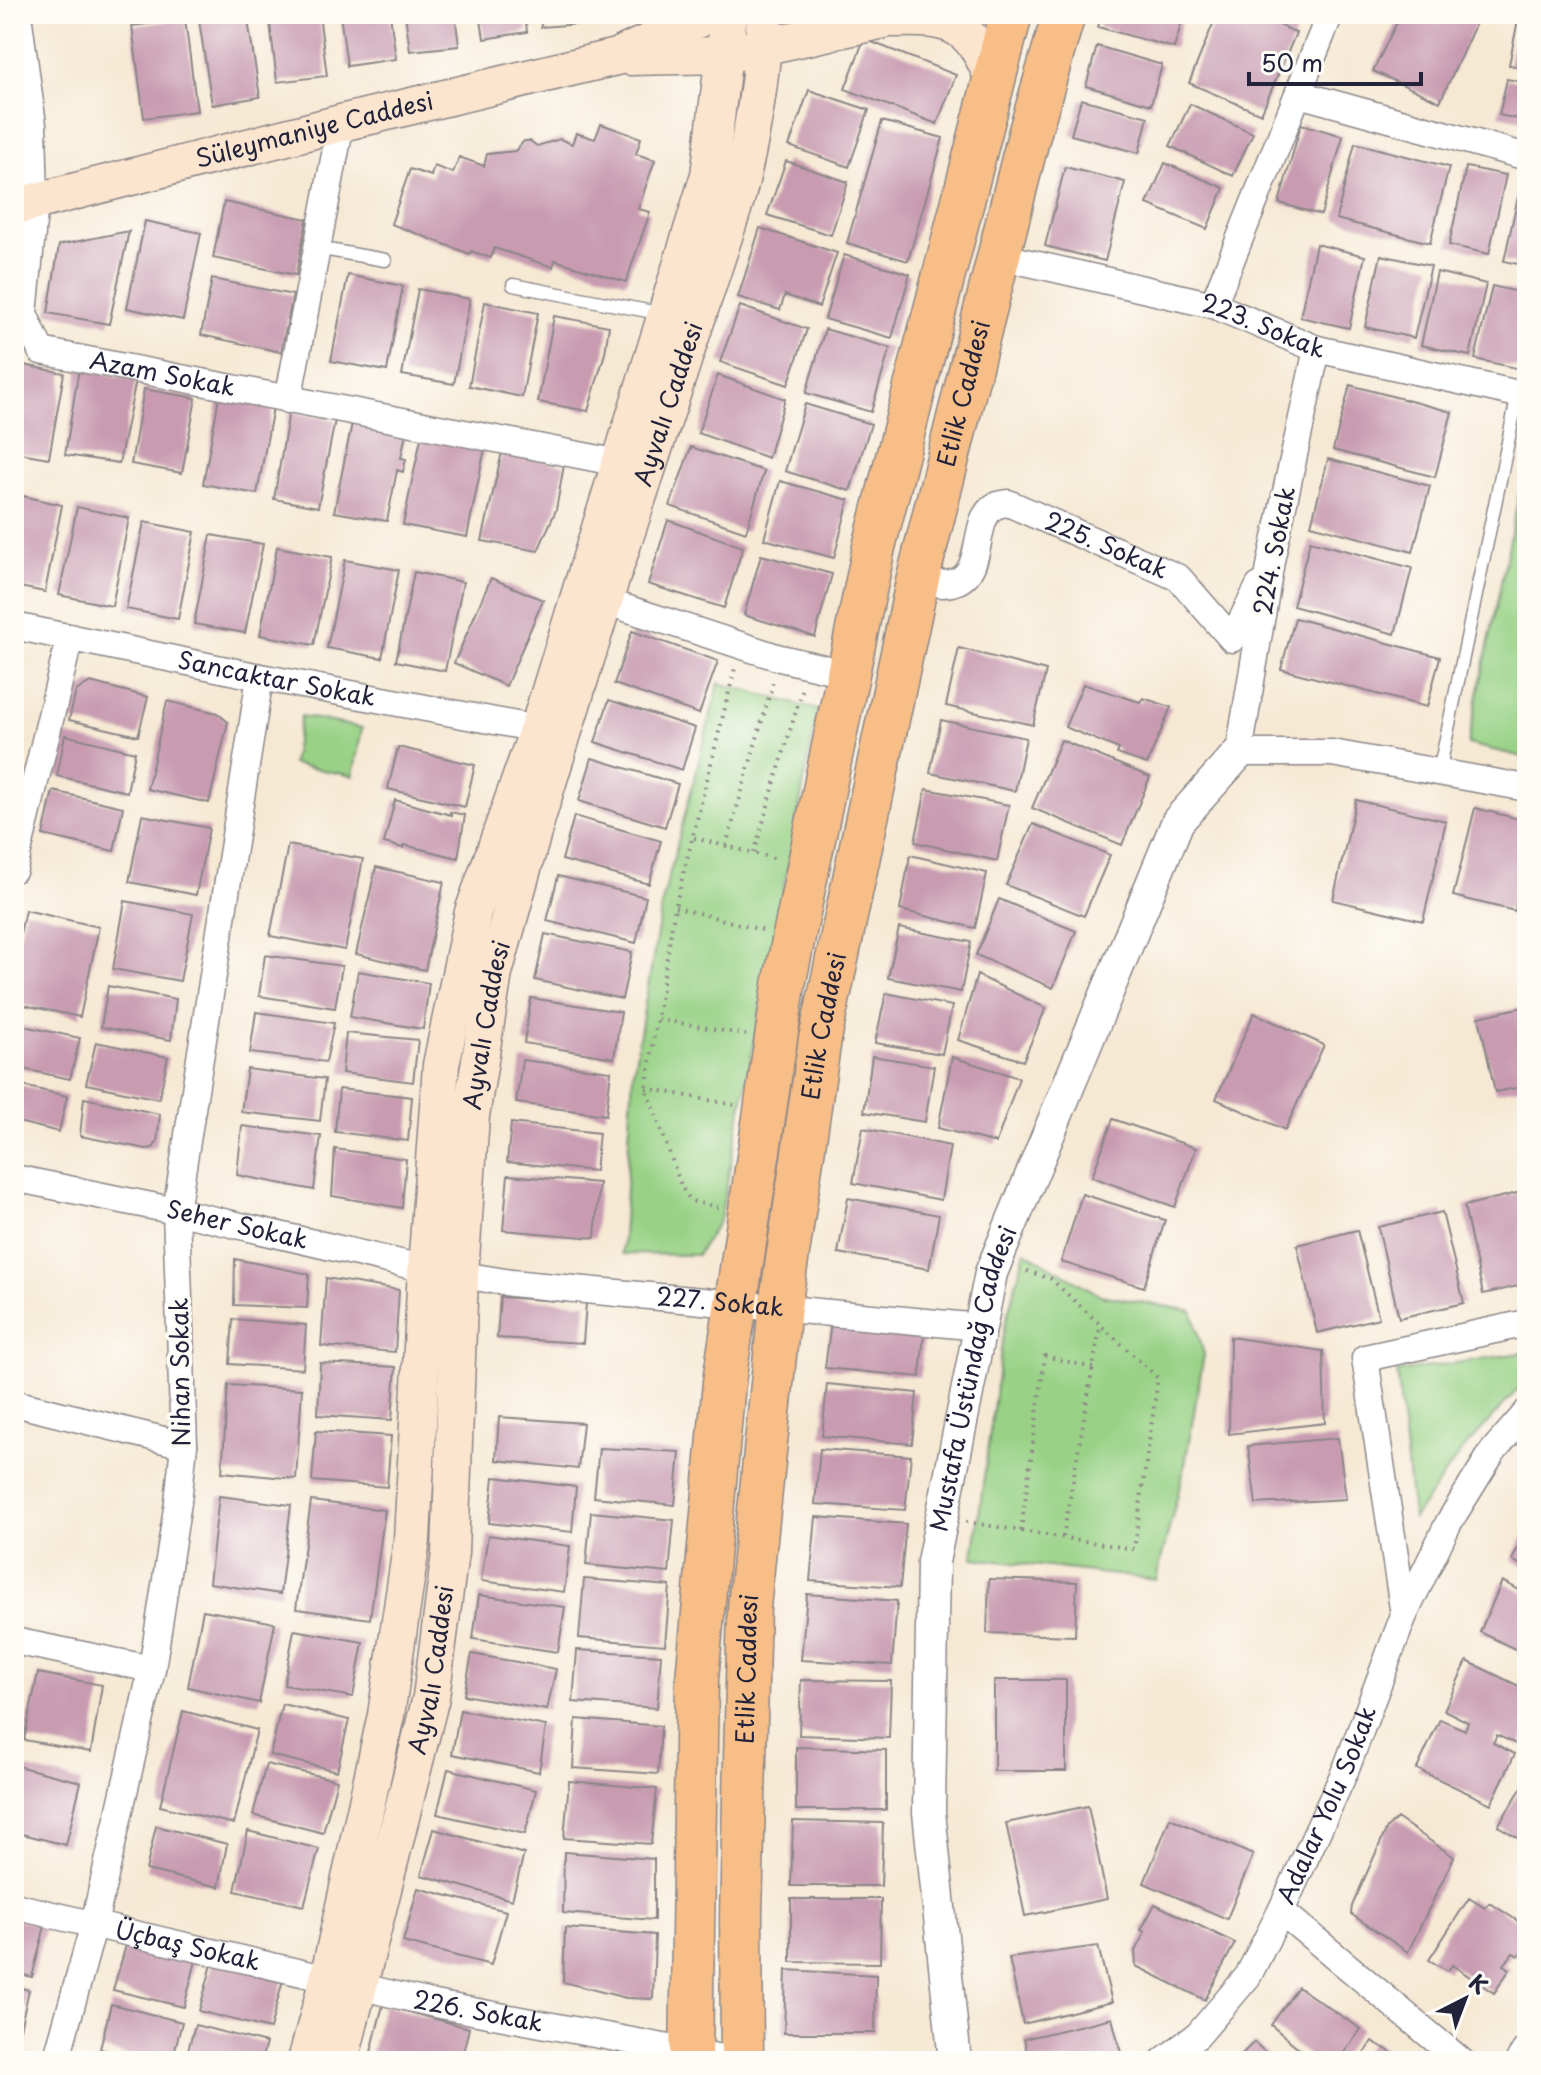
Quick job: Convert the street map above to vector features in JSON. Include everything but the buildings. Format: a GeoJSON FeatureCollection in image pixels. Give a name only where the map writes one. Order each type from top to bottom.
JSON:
{"type":"FeatureCollection","features":[{"type":"Feature","properties":{"kind":"main road","name":"Süleymaniye Caddesi"},"geometry":{"type":"LineString","coordinates":[[25,205],[341,123],[616,57],[710,14]]}},
{"type":"Feature","properties":{"kind":"main road","name":"Ayvalı Caddesi"},"geometry":{"type":"LineString","coordinates":[[306,2061],[344,1982],[431,1697],[450,1553],[441,1065],[473,912],[538,729],[709,175],[729,14]]}},
{"type":"Feature","properties":{"kind":"main road","name":"Etlik Caddesi"},"geometry":{"type":"LineString","coordinates":[[691,2056],[697,1679],[724,1382],[765,1111],[794,938],[874,547],[1011,14]]}},
{"type":"Feature","properties":{"kind":"main road","name":"Etlik Caddesi"},"geometry":{"type":"LineString","coordinates":[[740,2061],[749,1607],[780,1307],[820,1039],[918,578],[1029,135],[1064,14]]}},
{"type":"Feature","properties":{"kind":"main road","name":"Süleymaniye Caddesi"},"geometry":{"type":"LineString","coordinates":[[616,57],[725,55],[764,29],[904,16],[945,21],[959,27],[974,41],[994,81]]}},
{"type":"Feature","properties":{"kind":"main road","name":"Ayvalı Caddesi"},"geometry":{"type":"LineString","coordinates":[[443,1272],[494,973],[537,818],[604,601],[736,200],[744,169],[764,29]]}},
{"type":"Feature","properties":{"kind":"main road","name":"Ayvalı Caddesi"},"geometry":{"type":"LineString","coordinates":[[340,2061],[344,1982]]}},
{"type":"Feature","properties":{"kind":"street","name":"Azam Sokak"},"geometry":{"type":"LineString","coordinates":[[18,14],[33,125],[25,205],[24,314],[41,351],[620,463]]}},
{"type":"Feature","properties":{"kind":"street"},"geometry":{"type":"LineString","coordinates":[[1213,305],[1330,14]]}},
{"type":"Feature","properties":{"kind":"street"},"geometry":{"type":"LineString","coordinates":[[1299,94],[1527,157]]}},
{"type":"Feature","properties":{"kind":"street"},"geometry":{"type":"LineString","coordinates":[[288,400],[341,123]]}},
{"type":"Feature","properties":{"kind":"street","name":"223. Sokak"},"geometry":{"type":"LineString","coordinates":[[999,256],[1213,305],[1317,349],[1522,395]]}},
{"type":"Feature","properties":{"kind":"street","name":"224. Sokak"},"geometry":{"type":"LineString","coordinates":[[1239,753],[1271,561],[1317,349]]}},
{"type":"Feature","properties":{"kind":"street","name":"225. Sokak"},"geometry":{"type":"LineString","coordinates":[[918,578],[942,584],[958,580],[973,564],[984,519],[994,506],[1008,503],[1179,578],[1232,639],[1271,561]]}},
{"type":"Feature","properties":{"kind":"street"},"geometry":{"type":"LineString","coordinates":[[604,601],[780,658],[849,674]]}},
{"type":"Feature","properties":{"kind":"street","name":"Sancaktar Sokak"},"geometry":{"type":"LineString","coordinates":[[14,626],[260,677],[538,729]]}},
{"type":"Feature","properties":{"kind":"street"},"geometry":{"type":"LineString","coordinates":[[14,869],[70,637]]}},
{"type":"Feature","properties":{"kind":"street","name":"Nihan Sokak"},"geometry":{"type":"LineString","coordinates":[[56,2061],[94,1924],[152,1669],[184,1445],[176,1211],[260,677]]}},
{"type":"Feature","properties":{"kind":"street"},"geometry":{"type":"LineString","coordinates":[[1239,753],[1332,753],[1527,788]]}},
{"type":"Feature","properties":{"kind":"street","name":"Mustafa Üstündağ Caddesi"},"geometry":{"type":"LineString","coordinates":[[955,2061],[929,1812],[933,1562],[991,1273],[1178,821],[1239,753]]}},
{"type":"Feature","properties":{"kind":"street","name":"Seher Sokak"},"geometry":{"type":"LineString","coordinates":[[14,1178],[176,1211],[443,1272]]}},
{"type":"Feature","properties":{"kind":"street","name":"227. Sokak"},"geometry":{"type":"LineString","coordinates":[[443,1272],[511,1283],[980,1327]]}},
{"type":"Feature","properties":{"kind":"street","name":"Adalar Yolu Sokak"},"geometry":{"type":"LineString","coordinates":[[1404,1615],[1365,1358],[1527,1323]]}},
{"type":"Feature","properties":{"kind":"street"},"geometry":{"type":"LineString","coordinates":[[14,1403],[184,1445]]}},
{"type":"Feature","properties":{"kind":"street","name":"Adalar Yolu Sokak"},"geometry":{"type":"LineString","coordinates":[[1461,2061],[1281,1911],[1346,1769],[1404,1615],[1449,1522],[1493,1451],[1527,1412]]}},
{"type":"Feature","properties":{"kind":"street"},"geometry":{"type":"LineString","coordinates":[[14,1641],[152,1669]]}},
{"type":"Feature","properties":{"kind":"street","name":"Üçbaş Sokak"},"geometry":{"type":"LineString","coordinates":[[14,1906],[344,1982]]}},
{"type":"Feature","properties":{"kind":"street"},"geometry":{"type":"LineString","coordinates":[[1163,2061],[1198,2035],[1248,1976],[1281,1911]]}},
{"type":"Feature","properties":{"kind":"street","name":"226. Sokak"},"geometry":{"type":"LineString","coordinates":[[344,1982],[435,2004],[691,2056],[740,2061]]}},
{"type":"Feature","properties":{"kind":"street"},"geometry":{"type":"LineString","coordinates":[[1522,2061],[1527,2053]]}},
{"type":"Feature","properties":{"kind":"lane"},"geometry":{"type":"LineString","coordinates":[[317,248],[385,260]]}},
{"type":"Feature","properties":{"kind":"lane"},"geometry":{"type":"LineString","coordinates":[[513,285],[666,314]]}},
{"type":"Feature","properties":{"kind":"lane"},"geometry":{"type":"LineString","coordinates":[[1439,772],[1522,395]]}},
{"type":"Feature","properties":{"kind":"path"},"geometry":{"type":"LineString","coordinates":[[740,646],[675,907],[646,1088],[682,1188],[691,1201],[749,1214]]}},
{"type":"Feature","properties":{"kind":"path"},"geometry":{"type":"LineString","coordinates":[[726,846],[780,658]]}},
{"type":"Feature","properties":{"kind":"path"},"geometry":{"type":"LineString","coordinates":[[754,853],[809,666]]}},
{"type":"Feature","properties":{"kind":"path"},"geometry":{"type":"LineString","coordinates":[[694,838],[808,866]]}},
{"type":"Feature","properties":{"kind":"path"},"geometry":{"type":"LineString","coordinates":[[675,907],[794,938]]}},
{"type":"Feature","properties":{"kind":"path"},"geometry":{"type":"LineString","coordinates":[[658,1019],[776,1041]]}},
{"type":"Feature","properties":{"kind":"path"},"geometry":{"type":"LineString","coordinates":[[646,1088],[765,1111]]}},
{"type":"Feature","properties":{"kind":"path"},"geometry":{"type":"LineString","coordinates":[[942,1519],[1134,1549],[1158,1378],[1051,1279],[996,1261]]}},
{"type":"Feature","properties":{"kind":"path"},"geometry":{"type":"LineString","coordinates":[[1063,1537],[1100,1326]]}},
{"type":"Feature","properties":{"kind":"path"},"geometry":{"type":"LineString","coordinates":[[1021,1531],[1045,1356],[1093,1368]]}},
{"type":"Feature","properties":{"kind":"green space"},"geometry":{"type":"Polygon","coordinates":[[[1527,456],[1527,758],[1468,744],[1527,456]]]}},
{"type":"Feature","properties":{"kind":"green space"},"geometry":{"type":"Polygon","coordinates":[[[719,683],[818,710],[720,1219],[697,1255],[622,1254],[633,1074],[663,899],[719,683]]]}},
{"type":"Feature","properties":{"kind":"green space"},"geometry":{"type":"Polygon","coordinates":[[[301,716],[362,728],[353,776],[292,764],[301,716]]]}},
{"type":"Feature","properties":{"kind":"green space"},"geometry":{"type":"Polygon","coordinates":[[[1025,1251],[1100,1295],[1192,1311],[1204,1355],[1184,1470],[1156,1580],[973,1558],[1004,1328],[1025,1251]]]}},
{"type":"Feature","properties":{"kind":"green space"},"geometry":{"type":"Polygon","coordinates":[[[1527,1352],[1527,1379],[1460,1453],[1413,1518],[1397,1372],[1527,1352]]]}}]}
